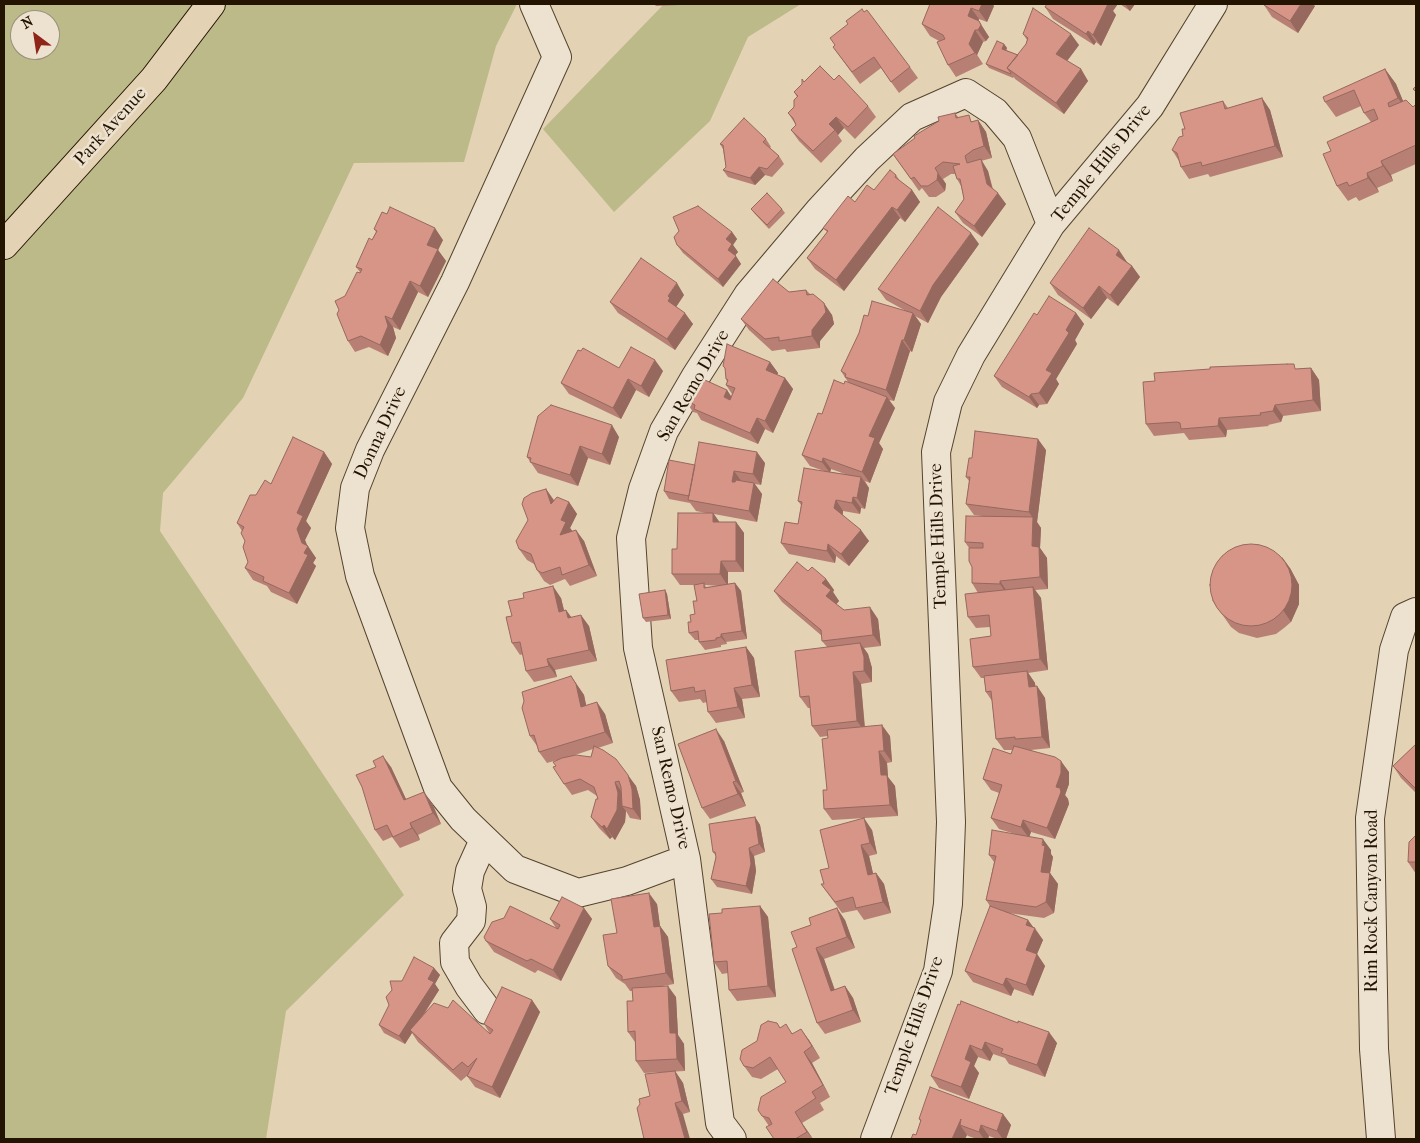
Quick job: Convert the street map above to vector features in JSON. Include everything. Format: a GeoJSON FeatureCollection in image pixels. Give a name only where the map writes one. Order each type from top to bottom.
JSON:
{"type":"FeatureCollection","features":[{"type":"Feature","properties":{"kind":"main road","name":"Park Avenue"},"geometry":{"type":"LineString","coordinates":[[4,245],[154,79],[211,4]]}},
{"type":"Feature","properties":{"kind":"street","name":"Donna Drive"},"geometry":{"type":"LineString","coordinates":[[534,4],[558,57],[459,273],[370,450],[355,488],[350,528],[360,576],[438,788],[462,819],[515,868],[578,893],[627,881],[686,859]]}},
{"type":"Feature","properties":{"kind":"street","name":"Temple Hills Drive"},"geometry":{"type":"LineString","coordinates":[[875,1139],[938,971],[948,904],[951,822],[936,452],[948,402],[971,355],[1051,224],[1150,106],[1213,4]]}},
{"type":"Feature","properties":{"kind":"street","name":"San Remo Drive"},"geometry":{"type":"LineString","coordinates":[[732,1139],[720,1123],[686,859],[638,648],[631,538],[646,480],[664,431],[748,295],[819,211],[867,159],[912,117],[966,93],[995,112],[1017,138],[1051,224]]}},
{"type":"Feature","properties":{"kind":"street","name":"Rim Rock Canyon Road"},"geometry":{"type":"LineString","coordinates":[[1381,1139],[1374,1050],[1370,818],[1394,650],[1405,617],[1416,612]]}},
{"type":"Feature","properties":{"kind":"street"},"geometry":{"type":"LineString","coordinates":[[484,840],[468,880],[467,889],[472,907],[471,921],[454,943],[455,962],[469,986],[488,1010]]}},
{"type":"Feature","properties":{"kind":"shaded area"},"geometry":{"type":"Polygon","coordinates":[[[4,4],[517,4],[496,46],[464,162],[354,163],[243,398],[163,493],[160,531],[404,895],[286,1011],[266,1139],[4,1139],[4,4]]]}},
{"type":"Feature","properties":{"kind":"shaded area"},"geometry":{"type":"Polygon","coordinates":[[[664,4],[801,4],[748,37],[710,121],[614,212],[543,129],[664,4]]]}},
{"type":"Feature","properties":{"kind":"building"},"geometry":{"type":"Polygon","coordinates":[[[930,4],[982,4],[979,11],[971,8],[968,16],[979,21],[981,25],[978,30],[975,30],[969,44],[975,53],[948,65],[937,42],[945,39],[943,35],[922,24],[930,4]]]}},
{"type":"Feature","properties":{"kind":"building"},"geometry":{"type":"Polygon","coordinates":[[[1047,4],[1108,4],[1093,35],[1088,31],[1086,34],[1045,7],[1047,4]]]}},
{"type":"Feature","properties":{"kind":"building"},"geometry":{"type":"Polygon","coordinates":[[[1264,4],[1301,4],[1290,21],[1264,4]]]}},
{"type":"Feature","properties":{"kind":"building"},"geometry":{"type":"Polygon","coordinates":[[[1033,8],[1071,34],[1056,54],[1081,69],[1056,103],[1007,68],[1026,44],[1028,38],[1023,34],[1033,8]]]}},
{"type":"Feature","properties":{"kind":"building"},"geometry":{"type":"Polygon","coordinates":[[[862,9],[864,12],[867,10],[910,67],[891,82],[874,57],[852,72],[833,47],[835,45],[830,38],[848,24],[846,21],[862,9]]]}},
{"type":"Feature","properties":{"kind":"building"},"geometry":{"type":"Polygon","coordinates":[[[997,41],[1004,44],[1002,49],[1018,55],[1007,68],[1011,74],[986,64],[997,41]]]}},
{"type":"Feature","properties":{"kind":"building"},"geometry":{"type":"Polygon","coordinates":[[[820,66],[834,80],[839,75],[868,106],[848,127],[836,117],[829,124],[835,130],[813,151],[791,130],[796,125],[788,113],[794,107],[794,100],[798,96],[794,92],[802,84],[802,79],[804,82],[820,66]]]}},
{"type":"Feature","properties":{"kind":"building"},"geometry":{"type":"Polygon","coordinates":[[[1385,69],[1398,98],[1388,103],[1389,107],[1406,100],[1413,107],[1416,104],[1416,145],[1381,161],[1383,166],[1367,173],[1368,178],[1349,186],[1347,182],[1337,186],[1323,154],[1331,151],[1327,142],[1378,119],[1374,109],[1364,113],[1354,90],[1325,102],[1323,97],[1385,69]]]}},
{"type":"Feature","properties":{"kind":"building"},"geometry":{"type":"Polygon","coordinates":[[[1262,98],[1275,146],[1202,166],[1201,162],[1181,167],[1177,153],[1172,150],[1179,137],[1183,136],[1182,129],[1185,129],[1180,113],[1223,101],[1225,109],[1262,98]]]}},
{"type":"Feature","properties":{"kind":"building"},"geometry":{"type":"Polygon","coordinates":[[[955,113],[956,118],[969,115],[971,122],[978,120],[984,146],[973,150],[965,156],[967,163],[981,159],[987,184],[998,193],[974,226],[955,212],[964,199],[960,179],[957,179],[953,166],[960,164],[943,162],[935,168],[938,173],[937,180],[928,186],[921,186],[914,177],[911,179],[893,154],[915,138],[914,136],[939,121],[938,117],[955,113]]]}},
{"type":"Feature","properties":{"kind":"building"},"geometry":{"type":"Polygon","coordinates":[[[744,118],[766,139],[763,142],[779,156],[767,169],[759,167],[750,178],[723,170],[726,167],[723,145],[720,144],[744,118]]]}},
{"type":"Feature","properties":{"kind":"building"},"geometry":{"type":"Polygon","coordinates":[[[890,170],[896,175],[895,177],[912,190],[897,210],[892,207],[836,280],[807,258],[828,231],[823,228],[848,196],[855,202],[867,185],[874,190],[890,170]]]}},
{"type":"Feature","properties":{"kind":"building"},"geometry":{"type":"Polygon","coordinates":[[[767,193],[782,209],[767,225],[751,209],[767,193]]]}},
{"type":"Feature","properties":{"kind":"building"},"geometry":{"type":"Polygon","coordinates":[[[698,206],[732,232],[726,239],[732,244],[728,250],[736,256],[718,279],[677,245],[674,237],[679,231],[673,217],[698,206]]]}},
{"type":"Feature","properties":{"kind":"building"},"geometry":{"type":"Polygon","coordinates":[[[390,207],[435,228],[427,245],[438,249],[420,286],[410,281],[392,319],[385,316],[388,326],[380,345],[361,336],[348,341],[337,314],[339,310],[335,301],[345,296],[357,272],[360,273],[362,269],[356,267],[369,238],[372,240],[377,231],[374,229],[382,212],[387,214],[390,207]]]}},
{"type":"Feature","properties":{"kind":"building"},"geometry":{"type":"Polygon","coordinates":[[[938,207],[971,233],[933,285],[920,311],[878,289],[938,207]]]}},
{"type":"Feature","properties":{"kind":"building"},"geometry":{"type":"Polygon","coordinates":[[[1089,228],[1119,250],[1116,255],[1132,266],[1110,295],[1099,286],[1083,308],[1050,283],[1089,228]]]}},
{"type":"Feature","properties":{"kind":"building"},"geometry":{"type":"Polygon","coordinates":[[[641,258],[677,283],[668,296],[670,298],[668,301],[685,313],[667,339],[610,302],[641,258]]]}},
{"type":"Feature","properties":{"kind":"building"},"geometry":{"type":"Polygon","coordinates":[[[773,279],[789,292],[806,290],[807,295],[813,294],[824,303],[826,312],[812,330],[812,336],[779,341],[779,337],[765,339],[741,319],[773,279]]]}},
{"type":"Feature","properties":{"kind":"building"},"geometry":{"type":"Polygon","coordinates":[[[1049,296],[1076,313],[1066,330],[1069,333],[1046,370],[1052,373],[1039,393],[1031,394],[1029,397],[994,376],[1034,313],[1037,315],[1049,296]]]}},
{"type":"Feature","properties":{"kind":"building"},"geometry":{"type":"Polygon","coordinates":[[[872,301],[913,313],[886,390],[845,377],[846,374],[841,371],[859,333],[864,315],[868,316],[872,301]]]}},
{"type":"Feature","properties":{"kind":"building"},"geometry":{"type":"Polygon","coordinates":[[[727,344],[770,362],[766,370],[785,378],[765,421],[757,418],[750,433],[694,409],[695,405],[685,400],[696,376],[727,390],[724,397],[730,400],[735,388],[726,385],[728,380],[726,379],[723,366],[727,344]]]}},
{"type":"Feature","properties":{"kind":"building"},"geometry":{"type":"Polygon","coordinates":[[[631,347],[655,360],[641,386],[628,379],[613,408],[561,383],[578,350],[581,351],[583,348],[619,368],[631,347]]]}},
{"type":"Feature","properties":{"kind":"building"},"geometry":{"type":"Polygon","coordinates":[[[1294,364],[1295,369],[1311,368],[1313,400],[1275,405],[1273,411],[1260,413],[1261,415],[1219,418],[1218,426],[1181,429],[1180,423],[1177,422],[1146,424],[1143,382],[1155,381],[1154,373],[1210,369],[1210,367],[1294,364]]]}},
{"type":"Feature","properties":{"kind":"building"},"geometry":{"type":"Polygon","coordinates":[[[834,380],[844,384],[845,381],[887,397],[869,436],[875,438],[862,472],[823,458],[822,462],[802,455],[818,413],[822,414],[834,380]]]}},
{"type":"Feature","properties":{"kind":"building"},"geometry":{"type":"Polygon","coordinates":[[[551,405],[612,425],[602,454],[580,446],[570,475],[530,462],[531,458],[527,457],[538,416],[551,405]]]}},
{"type":"Feature","properties":{"kind":"building"},"geometry":{"type":"Polygon","coordinates":[[[975,431],[1038,439],[1029,512],[966,504],[970,477],[966,477],[969,458],[972,458],[975,431]]]}},
{"type":"Feature","properties":{"kind":"building"},"geometry":{"type":"Polygon","coordinates":[[[293,437],[324,452],[297,513],[303,516],[297,529],[302,543],[308,546],[304,553],[308,555],[289,593],[263,581],[264,577],[245,568],[248,562],[243,547],[245,541],[241,533],[244,527],[237,523],[250,495],[256,495],[265,480],[271,484],[293,437]]]}},
{"type":"Feature","properties":{"kind":"building"},"geometry":{"type":"Polygon","coordinates":[[[699,442],[757,452],[753,474],[734,471],[732,482],[736,480],[754,483],[749,511],[688,500],[699,442]]]}},
{"type":"Feature","properties":{"kind":"building"},"geometry":{"type":"Polygon","coordinates":[[[669,460],[695,465],[689,496],[664,491],[669,460]]]}},
{"type":"Feature","properties":{"kind":"building"},"geometry":{"type":"Polygon","coordinates":[[[804,468],[861,477],[857,498],[853,497],[852,503],[836,500],[834,508],[861,530],[841,554],[828,544],[827,551],[781,543],[785,522],[798,524],[802,502],[798,501],[804,468]]]}},
{"type":"Feature","properties":{"kind":"building"},"geometry":{"type":"Polygon","coordinates":[[[546,489],[551,504],[557,497],[569,502],[561,520],[566,522],[560,535],[576,530],[589,565],[562,575],[560,567],[542,573],[537,570],[531,554],[519,549],[516,541],[528,520],[522,504],[524,498],[532,493],[546,489]]]}},
{"type":"Feature","properties":{"kind":"building"},"geometry":{"type":"Polygon","coordinates":[[[678,513],[713,513],[713,522],[736,522],[736,561],[721,561],[720,574],[672,574],[672,549],[677,549],[678,513]]]}},
{"type":"Feature","properties":{"kind":"building"},"geometry":{"type":"Polygon","coordinates":[[[966,516],[1033,517],[1032,546],[1039,547],[1040,577],[1000,581],[1000,584],[972,583],[969,548],[983,548],[983,543],[965,542],[966,516]]]}},
{"type":"Feature","properties":{"kind":"building"},"geometry":{"type":"Polygon","coordinates":[[[1251,544],[1267,547],[1280,556],[1289,569],[1292,585],[1289,601],[1280,614],[1267,623],[1251,626],[1235,623],[1222,614],[1213,601],[1210,585],[1213,569],[1222,556],[1235,547],[1251,544]]]}},
{"type":"Feature","properties":{"kind":"building"},"geometry":{"type":"Polygon","coordinates":[[[797,562],[808,571],[812,567],[826,579],[822,583],[831,590],[826,596],[844,610],[870,607],[873,635],[822,641],[821,630],[774,591],[797,562]]]}},
{"type":"Feature","properties":{"kind":"building"},"geometry":{"type":"Polygon","coordinates":[[[704,583],[704,588],[735,583],[742,631],[721,634],[721,637],[716,638],[716,640],[699,642],[698,631],[689,633],[688,622],[691,622],[690,615],[695,614],[693,601],[697,601],[694,585],[704,583]]]}},
{"type":"Feature","properties":{"kind":"building"},"geometry":{"type":"Polygon","coordinates":[[[553,586],[559,612],[566,610],[568,618],[581,615],[589,650],[547,659],[549,666],[526,671],[520,642],[512,643],[506,617],[512,616],[508,601],[524,598],[523,593],[553,586]]]}},
{"type":"Feature","properties":{"kind":"building"},"geometry":{"type":"Polygon","coordinates":[[[1033,587],[1040,659],[973,667],[970,639],[991,636],[989,615],[968,617],[965,594],[1033,587]]]}},
{"type":"Feature","properties":{"kind":"building"},"geometry":{"type":"Polygon","coordinates":[[[665,590],[668,615],[643,618],[639,594],[665,590]]]}},
{"type":"Feature","properties":{"kind":"building"},"geometry":{"type":"Polygon","coordinates":[[[860,643],[864,657],[864,671],[853,672],[857,721],[812,726],[809,696],[800,697],[795,651],[860,643]]]}},
{"type":"Feature","properties":{"kind":"building"},"geometry":{"type":"Polygon","coordinates":[[[746,647],[752,685],[734,688],[738,707],[708,712],[705,690],[695,692],[694,687],[671,691],[666,660],[746,647]]]}},
{"type":"Feature","properties":{"kind":"building"},"geometry":{"type":"Polygon","coordinates":[[[1027,671],[1029,687],[1037,686],[1042,737],[996,739],[991,691],[986,692],[984,676],[1027,671]]]}},
{"type":"Feature","properties":{"kind":"building"},"geometry":{"type":"Polygon","coordinates":[[[571,676],[576,684],[581,707],[597,702],[605,732],[539,752],[534,735],[530,736],[522,708],[524,701],[522,692],[571,676]]]}},
{"type":"Feature","properties":{"kind":"building"},"geometry":{"type":"Polygon","coordinates":[[[882,725],[884,751],[879,751],[881,775],[887,775],[890,805],[824,809],[823,790],[827,790],[822,739],[828,738],[827,730],[882,725]]]}},
{"type":"Feature","properties":{"kind":"building"},"geometry":{"type":"Polygon","coordinates":[[[716,729],[736,781],[733,782],[738,794],[702,808],[678,744],[716,729]]]}},
{"type":"Feature","properties":{"kind":"building"},"geometry":{"type":"Polygon","coordinates":[[[1416,744],[1416,789],[1393,766],[1416,744]]]}},
{"type":"Feature","properties":{"kind":"building"},"geometry":{"type":"Polygon","coordinates":[[[594,746],[616,759],[628,775],[632,789],[633,809],[622,806],[621,787],[619,781],[615,782],[618,793],[617,810],[607,829],[591,817],[596,799],[598,799],[594,787],[580,779],[564,784],[553,767],[556,766],[553,762],[562,758],[576,755],[591,757],[594,746]]]}},
{"type":"Feature","properties":{"kind":"building"},"geometry":{"type":"Polygon","coordinates":[[[1014,746],[1055,757],[1061,761],[1061,773],[1056,787],[1060,788],[1061,792],[1047,828],[1023,820],[1021,827],[991,818],[1002,785],[983,779],[993,748],[1011,754],[1014,746]]]}},
{"type":"Feature","properties":{"kind":"building"},"geometry":{"type":"Polygon","coordinates":[[[383,756],[404,800],[424,792],[433,813],[410,823],[412,828],[393,837],[387,825],[375,830],[362,787],[356,775],[376,767],[373,761],[383,756]]]}},
{"type":"Feature","properties":{"kind":"building"},"geometry":{"type":"Polygon","coordinates":[[[755,817],[759,844],[749,848],[751,864],[746,886],[711,879],[716,857],[715,852],[713,852],[709,824],[755,817]]]}},
{"type":"Feature","properties":{"kind":"building"},"geometry":{"type":"Polygon","coordinates":[[[864,818],[870,843],[861,845],[868,875],[876,873],[883,902],[856,908],[853,897],[835,902],[821,884],[824,884],[820,870],[829,868],[820,830],[864,818]]]}},
{"type":"Feature","properties":{"kind":"building"},"geometry":{"type":"Polygon","coordinates":[[[992,830],[1043,839],[1042,845],[1045,846],[1041,872],[1050,873],[1046,902],[1036,907],[986,900],[996,856],[989,855],[992,830]]]}},
{"type":"Feature","properties":{"kind":"building"},"geometry":{"type":"Polygon","coordinates":[[[1416,835],[1416,862],[1408,862],[1409,842],[1416,835]]]}},
{"type":"Feature","properties":{"kind":"building"},"geometry":{"type":"Polygon","coordinates":[[[649,893],[654,927],[660,926],[666,973],[622,980],[622,976],[608,966],[603,935],[617,933],[611,899],[649,893]]]}},
{"type":"Feature","properties":{"kind":"building"},"geometry":{"type":"Polygon","coordinates":[[[562,897],[584,908],[553,970],[531,959],[527,961],[486,941],[484,937],[492,922],[504,918],[510,906],[558,929],[560,925],[550,919],[562,897]]]}},
{"type":"Feature","properties":{"kind":"building"},"geometry":{"type":"Polygon","coordinates":[[[760,906],[768,986],[729,990],[727,961],[714,962],[709,914],[722,913],[722,909],[760,906]]]}},
{"type":"Feature","properties":{"kind":"building"},"geometry":{"type":"Polygon","coordinates":[[[990,906],[1028,920],[1026,925],[1035,928],[1026,950],[1037,954],[1026,985],[1006,978],[1003,985],[965,971],[990,906]]]}},
{"type":"Feature","properties":{"kind":"building"},"geometry":{"type":"Polygon","coordinates":[[[837,908],[847,937],[816,948],[831,991],[845,986],[853,1010],[817,1023],[792,949],[797,947],[791,932],[811,925],[809,918],[837,908]]]}},
{"type":"Feature","properties":{"kind":"building"},"geometry":{"type":"Polygon","coordinates":[[[414,957],[434,968],[428,979],[434,982],[399,1036],[379,1025],[389,1005],[386,997],[392,990],[390,981],[402,981],[414,957]]]}},
{"type":"Feature","properties":{"kind":"building"},"geometry":{"type":"Polygon","coordinates":[[[668,986],[670,1033],[676,1033],[677,1059],[636,1061],[635,1031],[628,1032],[627,1001],[633,1001],[632,988],[668,986]]]}},
{"type":"Feature","properties":{"kind":"building"},"geometry":{"type":"Polygon","coordinates":[[[502,987],[532,1000],[492,1087],[467,1076],[477,1058],[468,1067],[462,1062],[453,1070],[410,1030],[434,1003],[448,1008],[453,1000],[490,1034],[493,1030],[484,1024],[502,987]]]}},
{"type":"Feature","properties":{"kind":"building"},"geometry":{"type":"Polygon","coordinates":[[[961,1001],[1018,1023],[1018,1021],[1049,1032],[1037,1065],[1001,1053],[1003,1049],[985,1042],[982,1050],[970,1045],[965,1059],[971,1062],[961,1087],[931,1076],[958,1004],[960,1005],[961,1001]]]}},
{"type":"Feature","properties":{"kind":"building"},"geometry":{"type":"Polygon","coordinates":[[[768,1021],[777,1023],[780,1028],[786,1024],[792,1034],[801,1029],[812,1046],[804,1052],[823,1085],[812,1092],[816,1098],[795,1112],[807,1132],[795,1139],[774,1139],[766,1127],[772,1124],[769,1118],[762,1116],[758,1110],[761,1097],[786,1082],[770,1057],[753,1068],[744,1066],[740,1059],[742,1050],[757,1041],[761,1025],[768,1021]]]}},
{"type":"Feature","properties":{"kind":"building"},"geometry":{"type":"Polygon","coordinates":[[[675,1071],[682,1101],[675,1103],[685,1139],[644,1139],[637,1108],[640,1104],[639,1099],[650,1096],[645,1074],[675,1071]]]}},
{"type":"Feature","properties":{"kind":"building"},"geometry":{"type":"Polygon","coordinates":[[[930,1087],[1003,1114],[997,1131],[981,1125],[979,1132],[960,1125],[961,1119],[952,1139],[911,1139],[913,1134],[916,1135],[921,1120],[919,1119],[930,1087]]]}}]}
